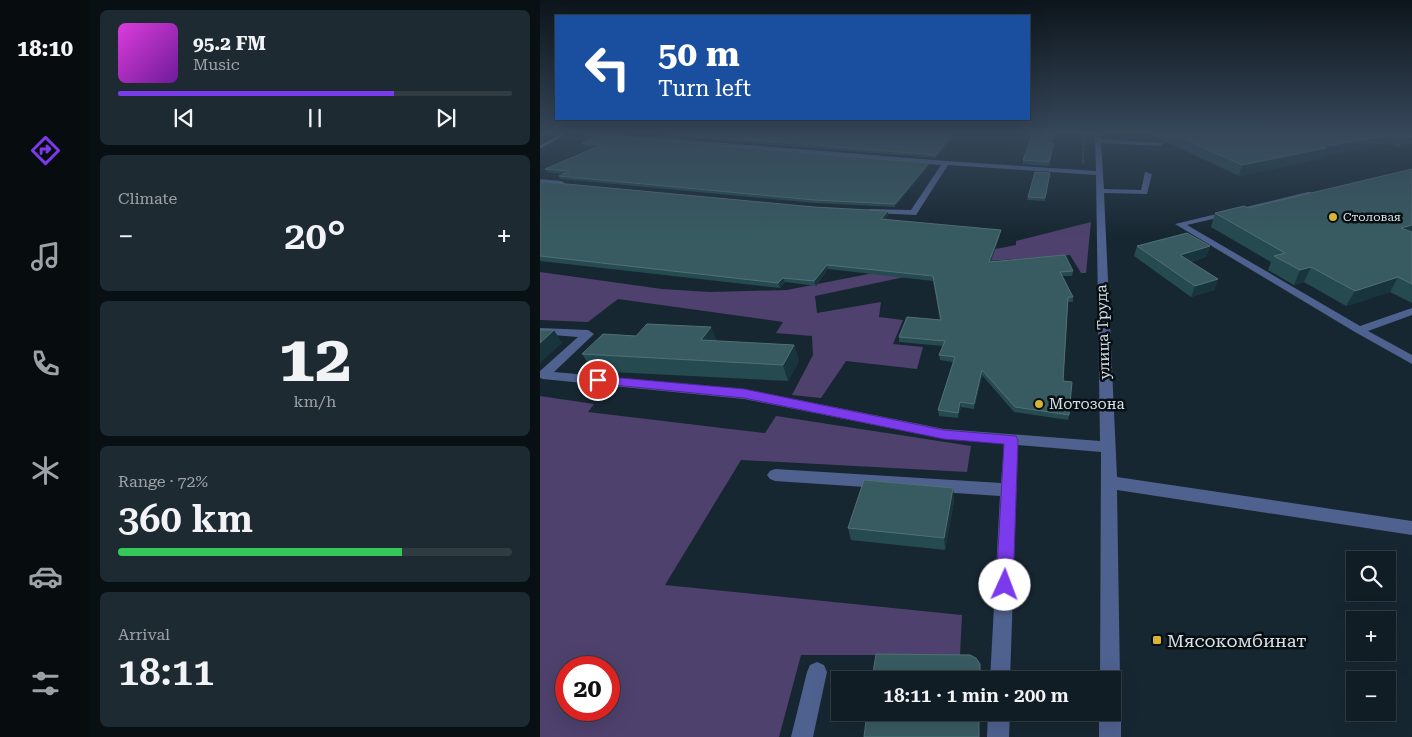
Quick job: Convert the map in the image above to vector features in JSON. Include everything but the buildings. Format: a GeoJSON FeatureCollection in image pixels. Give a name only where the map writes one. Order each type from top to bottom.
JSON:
{"type":"FeatureCollection","features":[{"type":"Feature","properties":{"kind":"street"},"geometry":{"type":"LineString","coordinates":[[860,210],[913,213],[943,167]]}},
{"type":"Feature","properties":{"kind":"street"},"geometry":{"type":"LineString","coordinates":[[1013,167],[1098,173]]}},
{"type":"Feature","properties":{"kind":"street","name":"улица Труда"},"geometry":{"type":"LineString","coordinates":[[1098,167],[1108,482],[1110,671]]}},
{"type":"Feature","properties":{"kind":"street"},"geometry":{"type":"LineString","coordinates":[[1099,191],[1144,192],[1148,174]]}},
{"type":"Feature","properties":{"kind":"street"},"geometry":{"type":"LineString","coordinates":[[540,181],[570,184]]}},
{"type":"Feature","properties":{"kind":"street"},"geometry":{"type":"LineString","coordinates":[[1321,191],[1179,224],[1412,360]]}},
{"type":"Feature","properties":{"kind":"street"},"geometry":{"type":"LineString","coordinates":[[1360,330],[1412,311]]}},
{"type":"Feature","properties":{"kind":"street"},"geometry":{"type":"LineString","coordinates":[[540,331],[588,334],[543,375],[744,394],[944,434],[1107,447]]}},
{"type":"Feature","properties":{"kind":"street"},"geometry":{"type":"LineString","coordinates":[[1000,671],[1011,440]]}},
{"type":"Feature","properties":{"kind":"street"},"geometry":{"type":"LineString","coordinates":[[775,475],[1009,490]]}},
{"type":"Feature","properties":{"kind":"street"},"geometry":{"type":"LineString","coordinates":[[1108,482],[1412,528]]}},
{"type":"Feature","properties":{"kind":"street"},"geometry":{"type":"LineString","coordinates":[[802,737],[817,672]]}},
{"type":"Feature","properties":{"kind":"street"},"geometry":{"type":"LineString","coordinates":[[998,737],[999,721]]}},
{"type":"Feature","properties":{"kind":"street"},"geometry":{"type":"LineString","coordinates":[[1110,721],[1110,737]]}},
{"type":"Feature","properties":{"kind":"path"},"geometry":{"type":"LineString","coordinates":[[1083,167],[1083,172]]}},
{"type":"Feature","properties":{"kind":"shaded area"},"geometry":{"type":"Polygon","coordinates":[[[1091,222],[1086,273],[1081,273],[1070,255],[975,262],[815,296],[817,313],[881,302],[879,317],[903,320],[893,344],[923,347],[917,369],[846,361],[821,398],[792,395],[813,355],[812,336],[776,333],[783,322],[618,299],[588,322],[540,320],[540,272],[662,289],[710,292],[787,290],[1016,245],[1016,241],[1091,222]]]}},
{"type":"Feature","properties":{"kind":"shaded area"},"geometry":{"type":"Polygon","coordinates":[[[540,396],[594,404],[588,412],[765,433],[776,416],[971,446],[967,472],[741,460],[665,585],[962,615],[960,655],[801,655],[779,737],[540,737],[540,396]]]}},
{"type":"Feature","properties":{"kind":"place","name":"Столовая"},"geometry":{"type":"Point","coordinates":[1333,217]}},
{"type":"Feature","properties":{"kind":"place","name":"Мотозона"},"geometry":{"type":"Point","coordinates":[1039,404]}},
{"type":"Feature","properties":{"kind":"place","name":"Мясокомбинат"},"geometry":{"type":"Point","coordinates":[1157,640]}},
{"type":"Feature","properties":{"kind":"route"},"geometry":{"type":"LineString","coordinates":[[598,380],[744,394],[944,434],[1011,440],[1005,585]]}}]}
